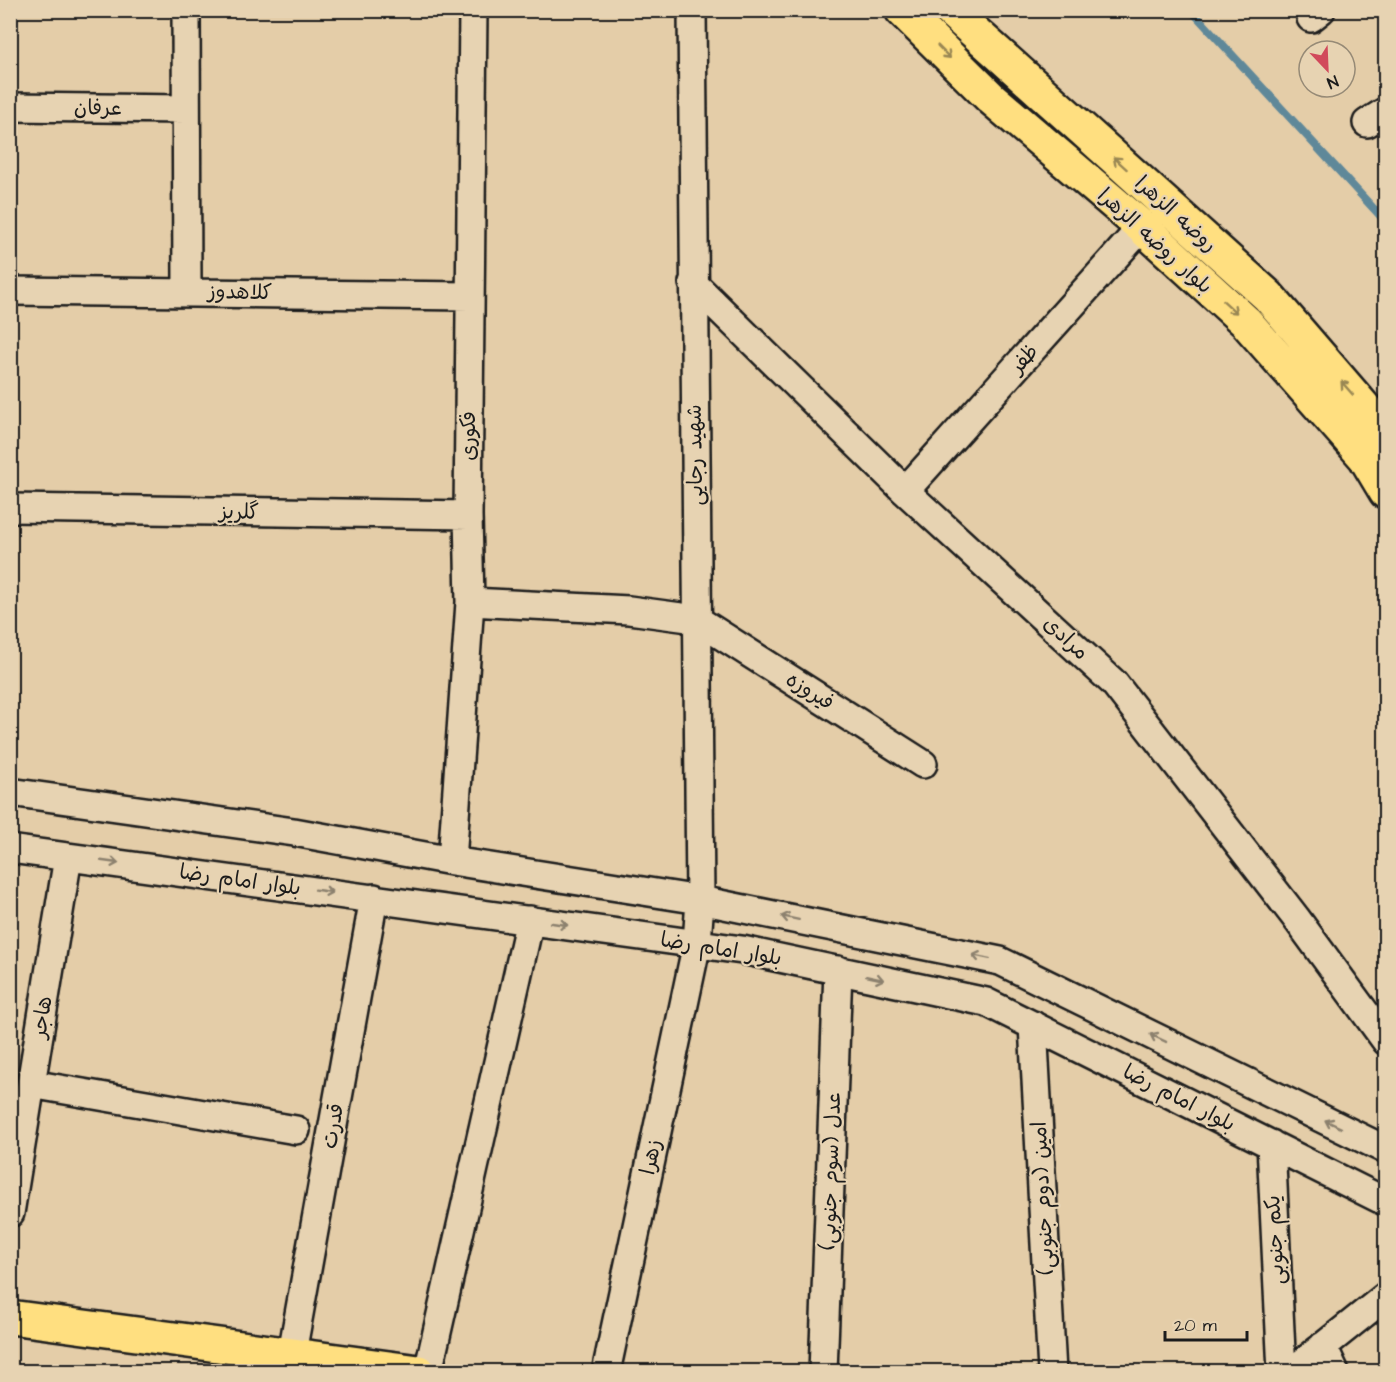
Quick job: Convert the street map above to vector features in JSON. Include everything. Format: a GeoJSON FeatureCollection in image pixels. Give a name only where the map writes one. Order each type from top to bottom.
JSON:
{"type":"FeatureCollection","features":[{"type":"Feature","properties":{"kind":"main road","name":"بلوار روضه الزهرا"},"geometry":{"type":"LineString","coordinates":[[902,10],[990,97],[1142,227],[1379,442],[1386,492]]}},
{"type":"Feature","properties":{"kind":"main road","name":"روضه الزهرا"},"geometry":{"type":"LineString","coordinates":[[950,10],[1268,296],[1379,442]]}},
{"type":"Feature","properties":{"kind":"main road"},"geometry":{"type":"LineString","coordinates":[[10,1317],[300,1360],[419,1371]]}},
{"type":"Feature","properties":{"kind":"street"},"geometry":{"type":"LineString","coordinates":[[186,10],[187,291]]}},
{"type":"Feature","properties":{"kind":"street","name":"فکوری"},"geometry":{"type":"LineString","coordinates":[[452,861],[470,602],[469,296],[473,10]]}},
{"type":"Feature","properties":{"kind":"street","name":"شهید رجایی"},"geometry":{"type":"LineString","coordinates":[[692,10],[700,900]]}},
{"type":"Feature","properties":{"kind":"street","name":"عرفان"},"geometry":{"type":"LineString","coordinates":[[10,106],[186,109]]}},
{"type":"Feature","properties":{"kind":"street","name":"ظفر"},"geometry":{"type":"LineString","coordinates":[[905,491],[1142,227]]}},
{"type":"Feature","properties":{"kind":"street","name":"مرادی"},"geometry":{"type":"LineString","coordinates":[[693,283],[905,491],[1114,683],[1296,918],[1386,1041]]}},
{"type":"Feature","properties":{"kind":"street","name":"کلاهدوز"},"geometry":{"type":"LineString","coordinates":[[10,291],[187,291],[469,296]]}},
{"type":"Feature","properties":{"kind":"street","name":"گلریز"},"geometry":{"type":"LineString","coordinates":[[10,508],[468,515]]}},
{"type":"Feature","properties":{"kind":"street"},"geometry":{"type":"LineString","coordinates":[[470,602],[629,610],[696,619]]}},
{"type":"Feature","properties":{"kind":"street","name":"فیروزه"},"geometry":{"type":"LineString","coordinates":[[696,619],[923,764]]}},
{"type":"Feature","properties":{"kind":"street","name":"بلوار امام رضا"},"geometry":{"type":"LineString","coordinates":[[10,792],[294,832],[452,861],[700,900],[1000,961],[1386,1150]]}},
{"type":"Feature","properties":{"kind":"street","name":"بلوار امام رضا"},"geometry":{"type":"LineString","coordinates":[[10,849],[696,943],[838,970],[986,1002],[1386,1202]]}},
{"type":"Feature","properties":{"kind":"street","name":"هاجر"},"geometry":{"type":"LineString","coordinates":[[10,1214],[68,857]]}},
{"type":"Feature","properties":{"kind":"street","name":"قدرت"},"geometry":{"type":"LineString","coordinates":[[300,1360],[374,898]]}},
{"type":"Feature","properties":{"kind":"street","name":"زهرا"},"geometry":{"type":"LineString","coordinates":[[606,1371],[696,943],[700,900]]}},
{"type":"Feature","properties":{"kind":"street"},"geometry":{"type":"LineString","coordinates":[[428,1371],[530,920]]}},
{"type":"Feature","properties":{"kind":"street","name":"عدل (سوم جنوبی)"},"geometry":{"type":"LineString","coordinates":[[823,1371],[838,970]]}},
{"type":"Feature","properties":{"kind":"street","name":"امین (دوم جنوبی)"},"geometry":{"type":"LineString","coordinates":[[1033,1025],[1052,1371]]}},
{"type":"Feature","properties":{"kind":"street"},"geometry":{"type":"LineString","coordinates":[[31,1084],[296,1130]]}},
{"type":"Feature","properties":{"kind":"street","name":"یکم جنوبی"},"geometry":{"type":"LineString","coordinates":[[1271,1144],[1282,1371]]}},
{"type":"Feature","properties":{"kind":"street"},"geometry":{"type":"LineString","coordinates":[[1291,1371],[1386,1296]]}},
{"type":"Feature","properties":{"kind":"street"},"geometry":{"type":"LineString","coordinates":[[1323,1346],[1335,1371]]}},
{"type":"Feature","properties":{"kind":"waterway"},"geometry":{"type":"LineString","coordinates":[[1191,10],[1386,222]]}}]}
